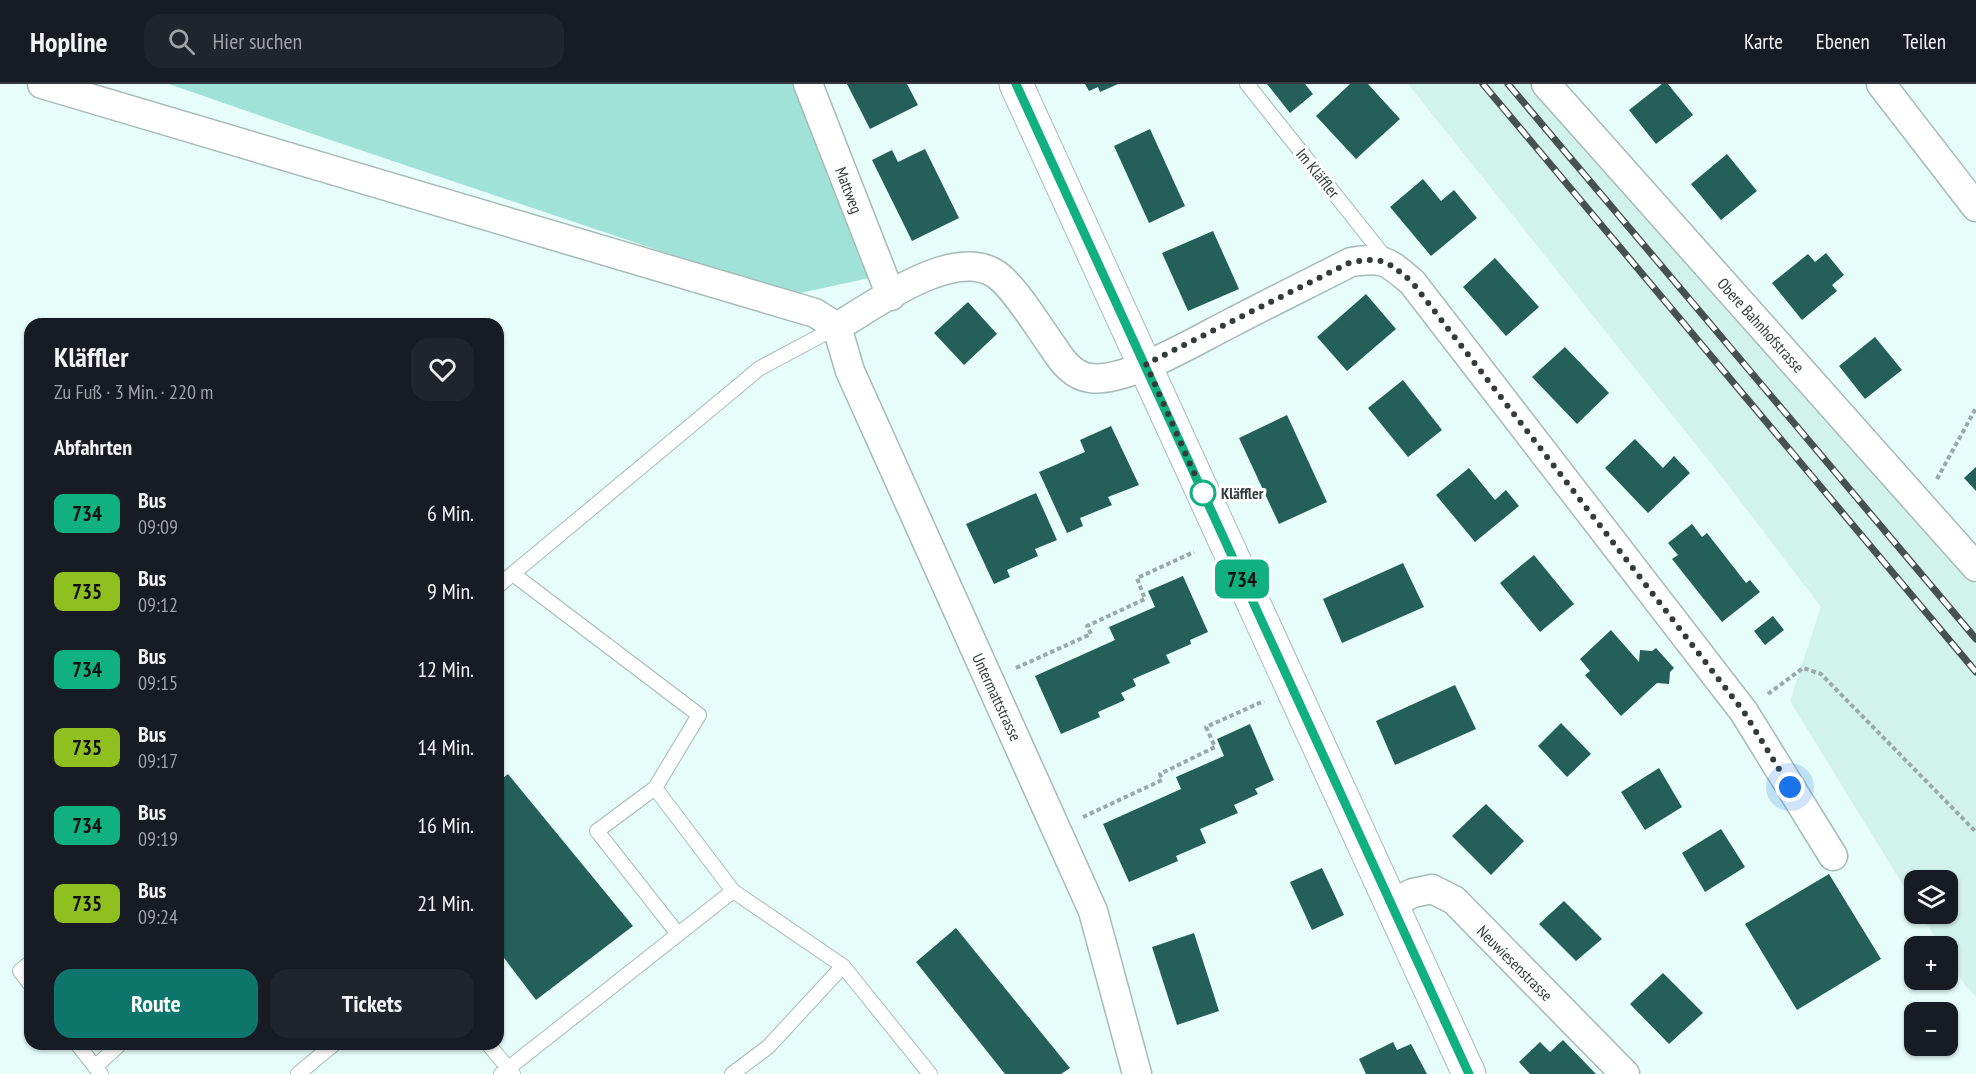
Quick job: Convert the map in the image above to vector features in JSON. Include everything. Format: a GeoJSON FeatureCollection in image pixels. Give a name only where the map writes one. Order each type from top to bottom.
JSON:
{"type":"FeatureCollection","features":[{"type":"Feature","properties":{"kind":"main road"},"geometry":{"type":"LineString","coordinates":[[1016,84],[1469,1074]]}},
{"type":"Feature","properties":{"kind":"street"},"geometry":{"type":"LineString","coordinates":[[42,84],[815,313],[837,327],[928,275],[951,267],[983,267],[996,274],[1010,287],[1064,364],[1081,376],[1108,378],[1146,364],[1351,262],[1371,259],[1389,262]]}},
{"type":"Feature","properties":{"kind":"street","name":"Mattweg"},"geometry":{"type":"LineString","coordinates":[[808,84],[891,296]]}},
{"type":"Feature","properties":{"kind":"street","name":"Obere Bahnhofstrasse"},"geometry":{"type":"LineString","coordinates":[[1546,84],[1976,567]]}},
{"type":"Feature","properties":{"kind":"street"},"geometry":{"type":"LineString","coordinates":[[1881,84],[1976,207]]}},
{"type":"Feature","properties":{"kind":"street","name":"Im Kläffler"},"geometry":{"type":"LineString","coordinates":[[1389,262],[1412,282],[1744,712],[1833,856]]}},
{"type":"Feature","properties":{"kind":"street","name":"Untermattstrasse"},"geometry":{"type":"LineString","coordinates":[[837,327],[850,370],[1093,911],[1137,1074]]}},
{"type":"Feature","properties":{"kind":"street","name":"Neuwiesenstrasse"},"geometry":{"type":"LineString","coordinates":[[1390,904],[1413,893],[1432,889],[1454,900],[1625,1074]]}},
{"type":"Feature","properties":{"kind":"lane","name":"Im Kläffler"},"geometry":{"type":"LineString","coordinates":[[1247,84],[1389,262]]}},
{"type":"Feature","properties":{"kind":"lane"},"geometry":{"type":"LineString","coordinates":[[504,581],[760,368],[837,327]]}},
{"type":"Feature","properties":{"kind":"lane"},"geometry":{"type":"LineString","coordinates":[[513,574],[699,716],[655,789],[597,831],[678,934]]}},
{"type":"Feature","properties":{"kind":"lane"},"geometry":{"type":"LineString","coordinates":[[655,789],[733,891],[843,966],[930,1074]]}},
{"type":"Feature","properties":{"kind":"lane"},"geometry":{"type":"LineString","coordinates":[[492,1050],[507,1072],[733,891]]}},
{"type":"Feature","properties":{"kind":"lane"},"geometry":{"type":"LineString","coordinates":[[732,1074],[768,1047],[843,966]]}},
{"type":"Feature","properties":{"kind":"lane"},"geometry":{"type":"LineString","coordinates":[[82,1050],[98,1070],[115,1050]]}},
{"type":"Feature","properties":{"kind":"lane"},"geometry":{"type":"LineString","coordinates":[[298,1074],[327,1050]]}},
{"type":"Feature","properties":{"kind":"path"},"geometry":{"type":"LineString","coordinates":[[1922,506],[1976,408]]}},
{"type":"Feature","properties":{"kind":"path"},"geometry":{"type":"LineString","coordinates":[[1025,664],[1091,634],[1087,626],[1146,599],[1137,578],[1203,548]]}},
{"type":"Feature","properties":{"kind":"path"},"geometry":{"type":"LineString","coordinates":[[1780,685],[1803,668],[1821,674],[1976,832]]}},
{"type":"Feature","properties":{"kind":"path"},"geometry":{"type":"LineString","coordinates":[[1094,812],[1162,780],[1160,774],[1215,747],[1206,728],[1249,708]]}},
{"type":"Feature","properties":{"kind":"shaded area"},"geometry":{"type":"Polygon","coordinates":[[[1408,84],[1533,84],[1626,195],[1976,585],[1976,997],[1958,974],[1958,936],[1934,936],[1927,924],[1958,924],[1958,870],[1904,870],[1904,887],[1790,701],[1821,607],[1725,481],[1408,84]]]}},
{"type":"Feature","properties":{"kind":"green space"},"geometry":{"type":"Polygon","coordinates":[[[169,84],[796,84],[888,274],[791,295],[169,84]]]}},
{"type":"Feature","properties":{"kind":"building"},"geometry":{"type":"Polygon","coordinates":[[[847,84],[907,84],[918,105],[870,129],[847,84]]]}},
{"type":"Feature","properties":{"kind":"building"},"geometry":{"type":"Polygon","coordinates":[[[1085,84],[1118,84],[1100,92],[1098,87],[1089,91],[1085,84]]]}},
{"type":"Feature","properties":{"kind":"building"},"geometry":{"type":"Polygon","coordinates":[[[1267,84],[1305,84],[1313,94],[1290,113],[1267,84]]]}},
{"type":"Feature","properties":{"kind":"building"},"geometry":{"type":"Polygon","coordinates":[[[1350,84],[1368,84],[1400,119],[1356,159],[1316,116],[1350,84]]]}},
{"type":"Feature","properties":{"kind":"building"},"geometry":{"type":"Polygon","coordinates":[[[1662,84],[1668,84],[1693,115],[1656,144],[1629,110],[1662,84]]]}},
{"type":"Feature","properties":{"kind":"building"},"geometry":{"type":"Polygon","coordinates":[[[1150,129],[1185,206],[1149,223],[1114,146],[1150,129]]]}},
{"type":"Feature","properties":{"kind":"building"},"geometry":{"type":"Polygon","coordinates":[[[925,149],[959,218],[912,241],[872,160],[892,150],[898,162],[925,149]]]}},
{"type":"Feature","properties":{"kind":"building"},"geometry":{"type":"Polygon","coordinates":[[[1727,154],[1757,191],[1721,220],[1691,184],[1727,154]]]}},
{"type":"Feature","properties":{"kind":"building"},"geometry":{"type":"Polygon","coordinates":[[[1423,179],[1441,201],[1454,190],[1477,218],[1431,256],[1390,207],[1423,179]]]}},
{"type":"Feature","properties":{"kind":"building"},"geometry":{"type":"Polygon","coordinates":[[[1213,231],[1239,289],[1188,311],[1162,253],[1213,231]]]}},
{"type":"Feature","properties":{"kind":"building"},"geometry":{"type":"Polygon","coordinates":[[[1826,253],[1844,275],[1832,285],[1837,291],[1802,320],[1772,283],[1808,254],[1815,262],[1826,253]]]}},
{"type":"Feature","properties":{"kind":"building"},"geometry":{"type":"Polygon","coordinates":[[[1495,258],[1539,307],[1506,336],[1463,287],[1495,258]]]}},
{"type":"Feature","properties":{"kind":"building"},"geometry":{"type":"Polygon","coordinates":[[[1366,294],[1396,329],[1347,371],[1317,337],[1366,294]]]}},
{"type":"Feature","properties":{"kind":"building"},"geometry":{"type":"Polygon","coordinates":[[[968,302],[997,334],[964,365],[934,333],[968,302]]]}},
{"type":"Feature","properties":{"kind":"building"},"geometry":{"type":"Polygon","coordinates":[[[1875,337],[1902,370],[1865,399],[1839,366],[1875,337]]]}},
{"type":"Feature","properties":{"kind":"building"},"geometry":{"type":"Polygon","coordinates":[[[1565,347],[1609,393],[1577,424],[1532,377],[1565,347]]]}},
{"type":"Feature","properties":{"kind":"building"},"geometry":{"type":"Polygon","coordinates":[[[1403,380],[1442,430],[1408,457],[1368,408],[1403,380]]]}},
{"type":"Feature","properties":{"kind":"building"},"geometry":{"type":"Polygon","coordinates":[[[1287,415],[1327,502],[1279,524],[1239,438],[1287,415]]]}},
{"type":"Feature","properties":{"kind":"building"},"geometry":{"type":"Polygon","coordinates":[[[1111,426],[1139,485],[1108,497],[1112,505],[1080,518],[1083,526],[1067,533],[1039,472],[1085,452],[1080,440],[1111,426]]]}},
{"type":"Feature","properties":{"kind":"building"},"geometry":{"type":"Polygon","coordinates":[[[1635,439],[1663,468],[1674,456],[1690,473],[1648,513],[1605,468],[1635,439]]]}},
{"type":"Feature","properties":{"kind":"building"},"geometry":{"type":"Polygon","coordinates":[[[1976,467],[1976,491],[1964,478],[1976,467]]]}},
{"type":"Feature","properties":{"kind":"building"},"geometry":{"type":"Polygon","coordinates":[[[1469,468],[1495,500],[1506,490],[1519,506],[1475,542],[1436,495],[1469,468]]]}},
{"type":"Feature","properties":{"kind":"building"},"geometry":{"type":"Polygon","coordinates":[[[1036,493],[1057,540],[1035,549],[1038,556],[1007,570],[1010,577],[994,584],[966,524],[1036,493]]]}},
{"type":"Feature","properties":{"kind":"building"},"geometry":{"type":"Polygon","coordinates":[[[1692,524],[1702,537],[1707,533],[1746,583],[1750,580],[1760,592],[1722,622],[1672,559],[1678,555],[1668,543],[1692,524]]]}},
{"type":"Feature","properties":{"kind":"building"},"geometry":{"type":"Polygon","coordinates":[[[1534,555],[1574,604],[1540,632],[1500,583],[1534,555]]]}},
{"type":"Feature","properties":{"kind":"building"},"geometry":{"type":"Polygon","coordinates":[[[1403,563],[1424,607],[1342,643],[1323,599],[1403,563]]]}},
{"type":"Feature","properties":{"kind":"building"},"geometry":{"type":"Polygon","coordinates":[[[1183,576],[1208,632],[1190,640],[1191,644],[1166,655],[1170,663],[1133,679],[1136,686],[1121,693],[1125,700],[1098,712],[1100,717],[1061,734],[1035,676],[1115,640],[1109,627],[1155,607],[1148,591],[1183,576]]]}},
{"type":"Feature","properties":{"kind":"building"},"geometry":{"type":"Polygon","coordinates":[[[1773,616],[1784,630],[1765,645],[1754,631],[1773,616]]]}},
{"type":"Feature","properties":{"kind":"building"},"geometry":{"type":"Polygon","coordinates":[[[1611,630],[1639,662],[1640,650],[1652,651],[1656,648],[1674,668],[1670,672],[1669,684],[1657,683],[1621,716],[1585,675],[1590,671],[1580,659],[1611,630]]]}},
{"type":"Feature","properties":{"kind":"building"},"geometry":{"type":"Polygon","coordinates":[[[1455,685],[1476,729],[1395,765],[1376,721],[1455,685]]]}},
{"type":"Feature","properties":{"kind":"building"},"geometry":{"type":"Polygon","coordinates":[[[1561,723],[1591,754],[1567,777],[1538,746],[1561,723]]]}},
{"type":"Feature","properties":{"kind":"building"},"geometry":{"type":"Polygon","coordinates":[[[1250,724],[1274,780],[1255,789],[1258,794],[1234,805],[1238,813],[1200,829],[1206,843],[1176,856],[1178,861],[1129,882],[1103,824],[1181,789],[1176,777],[1224,756],[1217,739],[1250,724]]]}},
{"type":"Feature","properties":{"kind":"building"},"geometry":{"type":"Polygon","coordinates":[[[1659,768],[1682,807],[1645,830],[1621,792],[1659,768]]]}},
{"type":"Feature","properties":{"kind":"building"},"geometry":{"type":"Polygon","coordinates":[[[508,774],[633,926],[536,1000],[504,958],[504,777],[508,774]]]}},
{"type":"Feature","properties":{"kind":"building"},"geometry":{"type":"Polygon","coordinates":[[[1486,804],[1524,841],[1491,875],[1452,836],[1486,804]]]}},
{"type":"Feature","properties":{"kind":"building"},"geometry":{"type":"Polygon","coordinates":[[[1721,829],[1745,867],[1705,892],[1682,853],[1721,829]]]}},
{"type":"Feature","properties":{"kind":"building"},"geometry":{"type":"Polygon","coordinates":[[[1322,868],[1344,915],[1312,930],[1290,882],[1322,868]]]}},
{"type":"Feature","properties":{"kind":"building"},"geometry":{"type":"Polygon","coordinates":[[[1829,874],[1881,959],[1797,1010],[1745,924],[1829,874]]]}},
{"type":"Feature","properties":{"kind":"building"},"geometry":{"type":"Polygon","coordinates":[[[1564,901],[1602,939],[1576,961],[1539,924],[1564,901]]]}},
{"type":"Feature","properties":{"kind":"building"},"geometry":{"type":"Polygon","coordinates":[[[956,928],[1070,1068],[1061,1074],[1005,1074],[916,962],[956,928]]]}},
{"type":"Feature","properties":{"kind":"building"},"geometry":{"type":"Polygon","coordinates":[[[1194,933],[1219,1011],[1177,1025],[1152,947],[1194,933]]]}},
{"type":"Feature","properties":{"kind":"building"},"geometry":{"type":"Polygon","coordinates":[[[1663,973],[1703,1013],[1669,1044],[1630,1004],[1663,973]]]}},
{"type":"Feature","properties":{"kind":"building"},"geometry":{"type":"Polygon","coordinates":[[[1563,1040],[1596,1074],[1530,1074],[1519,1062],[1540,1042],[1550,1052],[1563,1040]]]}},
{"type":"Feature","properties":{"kind":"building"},"geometry":{"type":"Polygon","coordinates":[[[1393,1042],[1397,1050],[1411,1044],[1427,1074],[1366,1074],[1359,1059],[1393,1042]]]}},
{"type":"Feature","properties":{"kind":"railway"},"geometry":{"type":"LineString","coordinates":[[1483,84],[1976,672]]}},
{"type":"Feature","properties":{"kind":"railway"},"geometry":{"type":"LineString","coordinates":[[1508,84],[1976,639]]}},
{"type":"Feature","properties":{"kind":"bus line","name":"734"},"geometry":{"type":"LineString","coordinates":[[1016,84],[1469,1074]]}},
{"type":"Feature","properties":{"kind":"place","name":"Kläffler"},"geometry":{"type":"Point","coordinates":[1203,493]}},
{"type":"Feature","properties":{"kind":"route"},"geometry":{"type":"LineString","coordinates":[[1203,493],[1205,498],[1146,364],[1351,262],[1371,259],[1389,262],[1412,282],[1744,712],[1790,787]]}}]}
